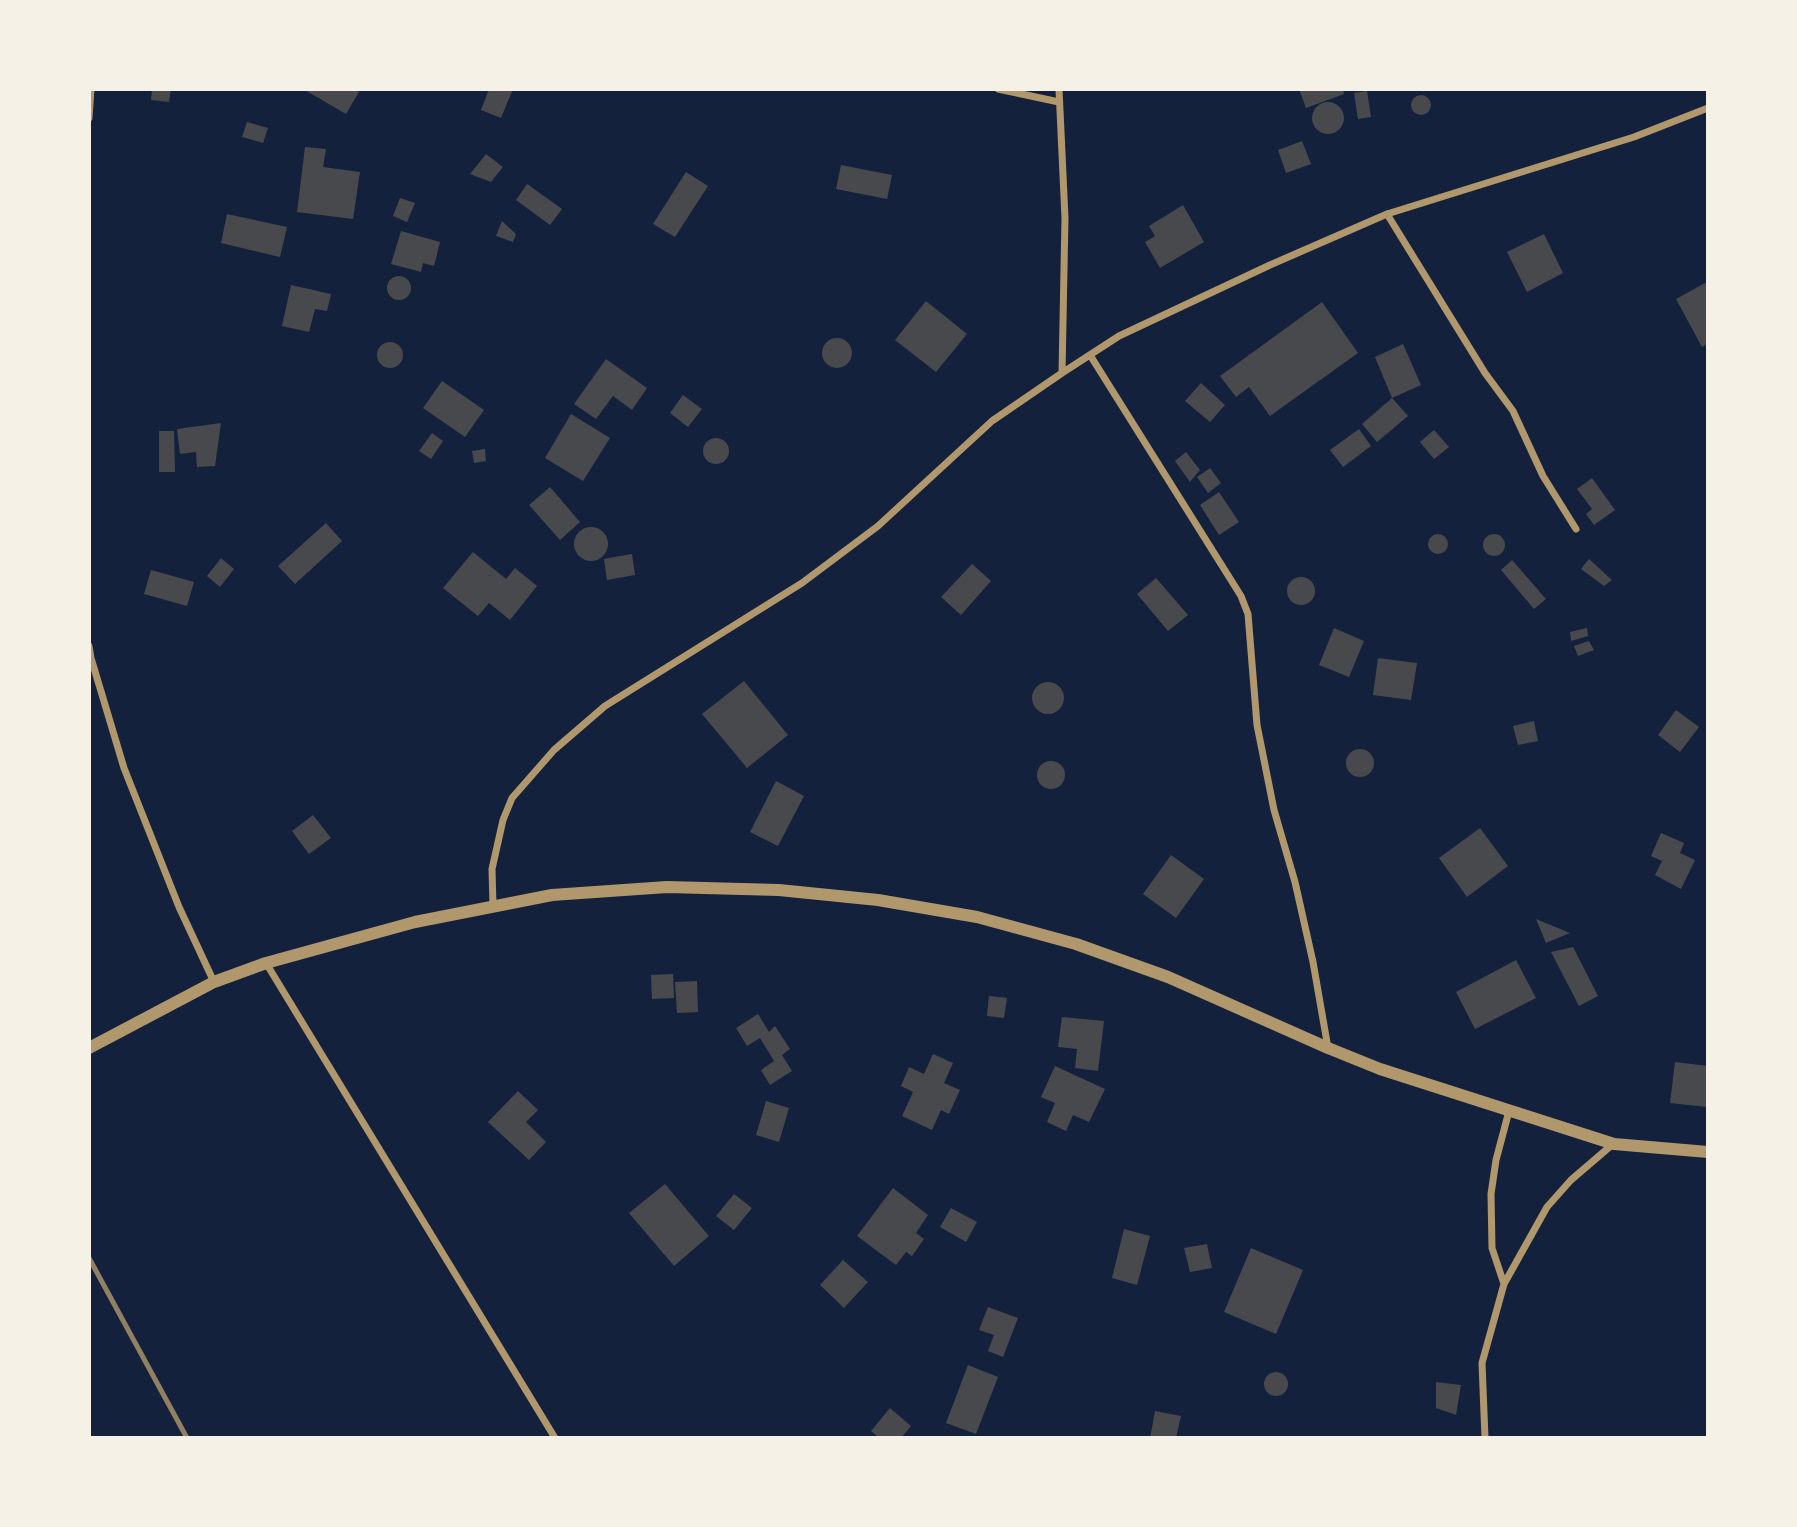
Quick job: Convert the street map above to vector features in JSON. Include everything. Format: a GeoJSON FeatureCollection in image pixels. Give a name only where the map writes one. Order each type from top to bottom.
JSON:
{"type":"FeatureCollection","features":[{"type":"Feature","properties":{"kind":"street"},"geometry":{"type":"LineString","coordinates":[[89,118],[91,89]]}},
{"type":"Feature","properties":{"kind":"street"},"geometry":{"type":"LineString","coordinates":[[998,89],[1059,102]]}},
{"type":"Feature","properties":{"kind":"street"},"geometry":{"type":"LineString","coordinates":[[1059,89],[1065,218],[1062,373]]}},
{"type":"Feature","properties":{"kind":"street"},"geometry":{"type":"LineString","coordinates":[[494,906],[492,869],[503,820],[512,798],[554,750],[605,706],[813,575],[878,526],[992,421],[1062,373],[1132,330],[1387,214],[1634,137],[1708,108]]}},
{"type":"Feature","properties":{"kind":"street"},"geometry":{"type":"LineString","coordinates":[[1387,214],[1485,373],[1513,411],[1543,476],[1576,529]]}},
{"type":"Feature","properties":{"kind":"street"},"geometry":{"type":"LineString","coordinates":[[1090,355],[1245,605],[1257,725],[1313,962],[1328,1048]]}},
{"type":"Feature","properties":{"kind":"street"},"geometry":{"type":"LineString","coordinates":[[89,646],[124,768],[178,907],[214,982]]}},
{"type":"Feature","properties":{"kind":"street"},"geometry":{"type":"LineString","coordinates":[[89,1048],[214,982],[266,963],[415,922],[552,895],[667,887],[779,890],[878,900],[976,917],[1076,944],[1168,977],[1380,1069],[1614,1143],[1708,1152]]}},
{"type":"Feature","properties":{"kind":"street"},"geometry":{"type":"LineString","coordinates":[[266,963],[555,1438]]}},
{"type":"Feature","properties":{"kind":"street"},"geometry":{"type":"LineString","coordinates":[[1504,1284],[1492,1248],[1491,1194],[1496,1160],[1509,1111]]}},
{"type":"Feature","properties":{"kind":"street"},"geometry":{"type":"LineString","coordinates":[[1485,1438],[1482,1363],[1504,1284],[1547,1208],[1572,1180],[1614,1143]]}},
{"type":"Feature","properties":{"kind":"building"},"geometry":{"type":"Polygon","coordinates":[[[152,89],[171,89],[169,102],[151,100],[152,89]]]}},
{"type":"Feature","properties":{"kind":"building"},"geometry":{"type":"Polygon","coordinates":[[[303,89],[354,89],[359,92],[346,114],[303,89]]]}},
{"type":"Feature","properties":{"kind":"building"},"geometry":{"type":"Polygon","coordinates":[[[489,89],[513,89],[501,118],[481,110],[489,89]]]}},
{"type":"Feature","properties":{"kind":"building"},"geometry":{"type":"Polygon","coordinates":[[[1299,89],[1343,89],[1344,94],[1306,108],[1299,89]]]}},
{"type":"Feature","properties":{"kind":"building"},"geometry":{"type":"Polygon","coordinates":[[[1367,91],[1371,117],[1358,119],[1354,93],[1367,91]]]}},
{"type":"Feature","properties":{"kind":"building"},"geometry":{"type":"Polygon","coordinates":[[[1421,95],[1428,98],[1431,105],[1428,112],[1421,115],[1414,112],[1411,105],[1414,98],[1421,95]]]}},
{"type":"Feature","properties":{"kind":"building"},"geometry":{"type":"Polygon","coordinates":[[[1328,102],[1339,107],[1344,118],[1339,129],[1328,134],[1317,129],[1312,118],[1317,107],[1328,102]]]}},
{"type":"Feature","properties":{"kind":"building"},"geometry":{"type":"Polygon","coordinates":[[[247,122],[268,128],[263,143],[242,137],[247,122]]]}},
{"type":"Feature","properties":{"kind":"building"},"geometry":{"type":"Polygon","coordinates":[[[1302,141],[1311,164],[1286,173],[1278,150],[1302,141]]]}},
{"type":"Feature","properties":{"kind":"building"},"geometry":{"type":"Polygon","coordinates":[[[305,147],[326,149],[323,167],[360,172],[353,219],[297,212],[305,147]]]}},
{"type":"Feature","properties":{"kind":"building"},"geometry":{"type":"Polygon","coordinates":[[[486,154],[503,167],[491,182],[470,174],[486,154]]]}},
{"type":"Feature","properties":{"kind":"building"},"geometry":{"type":"Polygon","coordinates":[[[841,165],[892,175],[887,199],[836,189],[841,165]]]}},
{"type":"Feature","properties":{"kind":"building"},"geometry":{"type":"Polygon","coordinates":[[[686,172],[708,186],[675,237],[653,224],[686,172]]]}},
{"type":"Feature","properties":{"kind":"building"},"geometry":{"type":"Polygon","coordinates":[[[527,184],[562,209],[550,225],[516,200],[527,184]]]}},
{"type":"Feature","properties":{"kind":"building"},"geometry":{"type":"Polygon","coordinates":[[[400,198],[415,203],[407,222],[393,216],[400,198]]]}},
{"type":"Feature","properties":{"kind":"building"},"geometry":{"type":"Polygon","coordinates":[[[1183,205],[1204,242],[1160,268],[1145,242],[1155,236],[1149,226],[1183,205]]]}},
{"type":"Feature","properties":{"kind":"building"},"geometry":{"type":"Polygon","coordinates":[[[227,214],[287,227],[280,257],[221,243],[227,214]]]}},
{"type":"Feature","properties":{"kind":"building"},"geometry":{"type":"Polygon","coordinates":[[[502,221],[516,234],[513,242],[496,236],[502,221]]]}},
{"type":"Feature","properties":{"kind":"building"},"geometry":{"type":"Polygon","coordinates":[[[401,231],[440,242],[434,266],[423,263],[421,272],[391,264],[401,231]]]}},
{"type":"Feature","properties":{"kind":"building"},"geometry":{"type":"Polygon","coordinates":[[[1544,234],[1563,273],[1527,292],[1507,252],[1544,234]]]}},
{"type":"Feature","properties":{"kind":"building"},"geometry":{"type":"Polygon","coordinates":[[[399,276],[408,279],[411,288],[408,297],[399,300],[390,297],[387,288],[390,279],[399,276]]]}},
{"type":"Feature","properties":{"kind":"building"},"geometry":{"type":"Polygon","coordinates":[[[1705,283],[1708,288],[1708,343],[1702,347],[1676,299],[1705,283]]]}},
{"type":"Feature","properties":{"kind":"building"},"geometry":{"type":"Polygon","coordinates":[[[291,285],[331,294],[327,311],[315,309],[309,332],[282,326],[291,285]]]}},
{"type":"Feature","properties":{"kind":"building"},"geometry":{"type":"Polygon","coordinates":[[[926,301],[967,334],[936,372],[895,340],[926,301]]]}},
{"type":"Feature","properties":{"kind":"building"},"geometry":{"type":"Polygon","coordinates":[[[1322,302],[1358,353],[1270,416],[1249,387],[1236,397],[1220,376],[1322,302]]]}},
{"type":"Feature","properties":{"kind":"building"},"geometry":{"type":"Polygon","coordinates":[[[837,338],[848,342],[852,353],[848,364],[837,368],[826,364],[822,353],[826,342],[837,338]]]}},
{"type":"Feature","properties":{"kind":"building"},"geometry":{"type":"Polygon","coordinates":[[[390,342],[400,345],[403,355],[400,365],[390,368],[380,365],[377,355],[380,345],[390,342]]]}},
{"type":"Feature","properties":{"kind":"building"},"geometry":{"type":"Polygon","coordinates":[[[1403,344],[1421,385],[1392,398],[1375,357],[1403,344]]]}},
{"type":"Feature","properties":{"kind":"building"},"geometry":{"type":"Polygon","coordinates":[[[606,359],[647,388],[632,410],[613,396],[596,419],[574,404],[606,359]]]}},
{"type":"Feature","properties":{"kind":"building"},"geometry":{"type":"Polygon","coordinates":[[[442,381],[484,410],[465,437],[423,408],[442,381]]]}},
{"type":"Feature","properties":{"kind":"building"},"geometry":{"type":"Polygon","coordinates":[[[1201,383],[1225,405],[1210,422],[1185,401],[1201,383]]]}},
{"type":"Feature","properties":{"kind":"building"},"geometry":{"type":"Polygon","coordinates":[[[683,395],[702,409],[688,427],[670,413],[683,395]]]}},
{"type":"Feature","properties":{"kind":"building"},"geometry":{"type":"Polygon","coordinates":[[[1392,398],[1408,416],[1377,442],[1362,424],[1392,398]]]}},
{"type":"Feature","properties":{"kind":"building"},"geometry":{"type":"Polygon","coordinates":[[[571,414],[610,438],[583,481],[545,458],[571,414]]]}},
{"type":"Feature","properties":{"kind":"building"},"geometry":{"type":"Polygon","coordinates":[[[221,423],[215,466],[197,467],[196,452],[180,454],[177,429],[221,423]]]}},
{"type":"Feature","properties":{"kind":"building"},"geometry":{"type":"Polygon","coordinates":[[[1359,429],[1371,446],[1343,467],[1330,450],[1359,429]]]}},
{"type":"Feature","properties":{"kind":"building"},"geometry":{"type":"Polygon","coordinates":[[[1434,430],[1449,447],[1434,459],[1420,442],[1434,430]]]}},
{"type":"Feature","properties":{"kind":"building"},"geometry":{"type":"Polygon","coordinates":[[[159,431],[174,431],[175,472],[159,472],[159,431]]]}},
{"type":"Feature","properties":{"kind":"building"},"geometry":{"type":"Polygon","coordinates":[[[432,433],[443,441],[431,459],[419,451],[432,433]]]}},
{"type":"Feature","properties":{"kind":"building"},"geometry":{"type":"Polygon","coordinates":[[[716,438],[725,442],[729,451],[725,460],[716,464],[707,460],[703,451],[707,442],[716,438]]]}},
{"type":"Feature","properties":{"kind":"building"},"geometry":{"type":"Polygon","coordinates":[[[485,449],[486,461],[474,463],[472,451],[485,449]]]}},
{"type":"Feature","properties":{"kind":"building"},"geometry":{"type":"Polygon","coordinates":[[[1186,452],[1200,470],[1190,482],[1175,461],[1186,452]]]}},
{"type":"Feature","properties":{"kind":"building"},"geometry":{"type":"Polygon","coordinates":[[[1210,468],[1221,483],[1208,493],[1197,477],[1210,468]]]}},
{"type":"Feature","properties":{"kind":"building"},"geometry":{"type":"Polygon","coordinates":[[[1592,478],[1615,510],[1594,525],[1586,514],[1592,509],[1577,489],[1592,478]]]}},
{"type":"Feature","properties":{"kind":"building"},"geometry":{"type":"Polygon","coordinates":[[[550,487],[580,522],[560,540],[529,505],[550,487]]]}},
{"type":"Feature","properties":{"kind":"building"},"geometry":{"type":"Polygon","coordinates":[[[1219,492],[1239,522],[1219,535],[1200,505],[1219,492]]]}},
{"type":"Feature","properties":{"kind":"building"},"geometry":{"type":"Polygon","coordinates":[[[326,523],[342,541],[295,584],[278,566],[326,523]]]}},
{"type":"Feature","properties":{"kind":"building"},"geometry":{"type":"Polygon","coordinates":[[[591,527],[603,532],[608,544],[603,556],[591,561],[579,556],[574,544],[579,532],[591,527]]]}},
{"type":"Feature","properties":{"kind":"building"},"geometry":{"type":"Polygon","coordinates":[[[1438,534],[1445,537],[1448,544],[1445,551],[1438,554],[1431,551],[1428,544],[1431,537],[1438,534]]]}},
{"type":"Feature","properties":{"kind":"building"},"geometry":{"type":"Polygon","coordinates":[[[1494,534],[1502,537],[1505,545],[1502,553],[1494,556],[1486,553],[1483,545],[1486,537],[1494,534]]]}},
{"type":"Feature","properties":{"kind":"building"},"geometry":{"type":"Polygon","coordinates":[[[473,552],[506,579],[515,568],[537,586],[510,620],[489,603],[478,616],[443,588],[473,552]]]}},
{"type":"Feature","properties":{"kind":"building"},"geometry":{"type":"Polygon","coordinates":[[[632,554],[635,575],[607,580],[604,559],[632,554]]]}},
{"type":"Feature","properties":{"kind":"building"},"geometry":{"type":"Polygon","coordinates":[[[221,558],[234,569],[220,587],[207,576],[221,558]]]}},
{"type":"Feature","properties":{"kind":"building"},"geometry":{"type":"Polygon","coordinates":[[[1589,559],[1612,580],[1604,586],[1581,569],[1589,559]]]}},
{"type":"Feature","properties":{"kind":"building"},"geometry":{"type":"Polygon","coordinates":[[[1512,560],[1546,599],[1534,609],[1501,570],[1512,560]]]}},
{"type":"Feature","properties":{"kind":"building"},"geometry":{"type":"Polygon","coordinates":[[[972,564],[991,581],[961,615],[941,597],[972,564]]]}},
{"type":"Feature","properties":{"kind":"building"},"geometry":{"type":"Polygon","coordinates":[[[151,570],[194,582],[187,606],[144,594],[151,570]]]}},
{"type":"Feature","properties":{"kind":"building"},"geometry":{"type":"Polygon","coordinates":[[[1301,577],[1311,581],[1315,591],[1311,601],[1301,605],[1291,601],[1287,591],[1291,581],[1301,577]]]}},
{"type":"Feature","properties":{"kind":"building"},"geometry":{"type":"Polygon","coordinates":[[[1156,578],[1188,615],[1168,631],[1137,594],[1156,578]]]}},
{"type":"Feature","properties":{"kind":"building"},"geometry":{"type":"Polygon","coordinates":[[[1334,628],[1364,641],[1349,677],[1319,665],[1334,628]]]}},
{"type":"Feature","properties":{"kind":"building"},"geometry":{"type":"Polygon","coordinates":[[[1587,628],[1588,636],[1571,641],[1570,632],[1587,628]]]}},
{"type":"Feature","properties":{"kind":"building"},"geometry":{"type":"Polygon","coordinates":[[[1589,641],[1594,650],[1578,656],[1574,646],[1589,641]]]}},
{"type":"Feature","properties":{"kind":"building"},"geometry":{"type":"Polygon","coordinates":[[[1378,658],[1417,663],[1411,700],[1373,695],[1378,658]]]}},
{"type":"Feature","properties":{"kind":"building"},"geometry":{"type":"Polygon","coordinates":[[[744,681],[788,735],[747,768],[702,714],[744,681]]]}},
{"type":"Feature","properties":{"kind":"building"},"geometry":{"type":"Polygon","coordinates":[[[1048,682],[1059,687],[1064,698],[1059,709],[1048,714],[1037,709],[1032,698],[1037,687],[1048,682]]]}},
{"type":"Feature","properties":{"kind":"building"},"geometry":{"type":"Polygon","coordinates":[[[1676,710],[1699,727],[1680,752],[1658,735],[1676,710]]]}},
{"type":"Feature","properties":{"kind":"building"},"geometry":{"type":"Polygon","coordinates":[[[1534,721],[1538,741],[1518,745],[1513,726],[1534,721]]]}},
{"type":"Feature","properties":{"kind":"building"},"geometry":{"type":"Polygon","coordinates":[[[1360,749],[1370,753],[1374,763],[1370,773],[1360,777],[1350,773],[1346,763],[1350,753],[1360,749]]]}},
{"type":"Feature","properties":{"kind":"building"},"geometry":{"type":"Polygon","coordinates":[[[1051,761],[1061,765],[1065,775],[1061,785],[1051,789],[1041,785],[1037,775],[1041,765],[1051,761]]]}},
{"type":"Feature","properties":{"kind":"building"},"geometry":{"type":"Polygon","coordinates":[[[776,781],[804,796],[778,846],[750,832],[776,781]]]}},
{"type":"Feature","properties":{"kind":"building"},"geometry":{"type":"Polygon","coordinates":[[[313,815],[331,838],[309,854],[292,831],[313,815]]]}},
{"type":"Feature","properties":{"kind":"building"},"geometry":{"type":"Polygon","coordinates":[[[1480,828],[1508,866],[1467,897],[1439,858],[1480,828]]]}},
{"type":"Feature","properties":{"kind":"building"},"geometry":{"type":"Polygon","coordinates":[[[1661,833],[1684,843],[1680,853],[1695,860],[1681,889],[1655,875],[1662,861],[1651,856],[1661,833]]]}},
{"type":"Feature","properties":{"kind":"building"},"geometry":{"type":"Polygon","coordinates":[[[1171,855],[1204,879],[1176,918],[1143,894],[1171,855]]]}},
{"type":"Feature","properties":{"kind":"building"},"geometry":{"type":"Polygon","coordinates":[[[1536,919],[1570,933],[1546,943],[1536,919]]]}},
{"type":"Feature","properties":{"kind":"building"},"geometry":{"type":"Polygon","coordinates":[[[1573,947],[1598,996],[1579,1006],[1551,952],[1573,947]]]}},
{"type":"Feature","properties":{"kind":"building"},"geometry":{"type":"Polygon","coordinates":[[[1516,960],[1536,998],[1475,1029],[1456,992],[1516,960]]]}},
{"type":"Feature","properties":{"kind":"building"},"geometry":{"type":"Polygon","coordinates":[[[673,974],[674,998],[652,999],[651,975],[673,974]]]}},
{"type":"Feature","properties":{"kind":"building"},"geometry":{"type":"Polygon","coordinates":[[[697,981],[698,1012],[677,1013],[675,982],[697,981]]]}},
{"type":"Feature","properties":{"kind":"building"},"geometry":{"type":"Polygon","coordinates":[[[989,996],[1007,998],[1004,1018],[987,1016],[989,996]]]}},
{"type":"Feature","properties":{"kind":"building"},"geometry":{"type":"Polygon","coordinates":[[[758,1014],[769,1032],[775,1026],[790,1049],[782,1055],[792,1071],[770,1085],[761,1070],[774,1061],[760,1038],[747,1046],[736,1028],[758,1014]]]}},
{"type":"Feature","properties":{"kind":"building"},"geometry":{"type":"Polygon","coordinates":[[[1062,1017],[1104,1021],[1098,1071],[1075,1068],[1077,1049],[1058,1047],[1062,1017]]]}},
{"type":"Feature","properties":{"kind":"building"},"geometry":{"type":"Polygon","coordinates":[[[933,1054],[953,1063],[944,1083],[960,1090],[949,1114],[941,1110],[932,1130],[902,1116],[913,1092],[901,1086],[909,1067],[924,1074],[933,1054]]]}},
{"type":"Feature","properties":{"kind":"building"},"geometry":{"type":"Polygon","coordinates":[[[1675,1062],[1708,1066],[1707,1107],[1670,1103],[1675,1062]]]}},
{"type":"Feature","properties":{"kind":"building"},"geometry":{"type":"Polygon","coordinates":[[[1055,1066],[1105,1089],[1089,1122],[1073,1115],[1066,1131],[1047,1122],[1055,1103],[1041,1097],[1055,1066]]]}},
{"type":"Feature","properties":{"kind":"building"},"geometry":{"type":"Polygon","coordinates":[[[518,1091],[538,1110],[526,1122],[546,1142],[529,1160],[488,1122],[518,1091]]]}},
{"type":"Feature","properties":{"kind":"building"},"geometry":{"type":"Polygon","coordinates":[[[766,1101],[789,1108],[779,1142],[756,1135],[766,1101]]]}},
{"type":"Feature","properties":{"kind":"building"},"geometry":{"type":"Polygon","coordinates":[[[665,1184],[709,1236],[674,1266],[629,1213],[665,1184]]]}},
{"type":"Feature","properties":{"kind":"building"},"geometry":{"type":"Polygon","coordinates":[[[893,1188],[928,1215],[916,1233],[924,1239],[912,1256],[906,1252],[896,1265],[857,1236],[893,1188]]]}},
{"type":"Feature","properties":{"kind":"building"},"geometry":{"type":"Polygon","coordinates":[[[734,1194],[752,1208],[734,1230],[716,1216],[734,1194]]]}},
{"type":"Feature","properties":{"kind":"building"},"geometry":{"type":"Polygon","coordinates":[[[951,1208],[977,1222],[966,1242],[940,1227],[951,1208]]]}},
{"type":"Feature","properties":{"kind":"building"},"geometry":{"type":"Polygon","coordinates":[[[1124,1229],[1150,1236],[1137,1285],[1112,1278],[1124,1229]]]}},
{"type":"Feature","properties":{"kind":"building"},"geometry":{"type":"Polygon","coordinates":[[[1207,1244],[1212,1268],[1190,1272],[1184,1248],[1207,1244]]]}},
{"type":"Feature","properties":{"kind":"building"},"geometry":{"type":"Polygon","coordinates":[[[1251,1248],[1303,1270],[1276,1334],[1224,1312],[1251,1248]]]}},
{"type":"Feature","properties":{"kind":"building"},"geometry":{"type":"Polygon","coordinates":[[[843,1260],[868,1282],[844,1308],[820,1285],[843,1260]]]}},
{"type":"Feature","properties":{"kind":"building"},"geometry":{"type":"Polygon","coordinates":[[[988,1307],[1018,1318],[1003,1357],[988,1351],[994,1335],[979,1330],[988,1307]]]}},
{"type":"Feature","properties":{"kind":"building"},"geometry":{"type":"Polygon","coordinates":[[[968,1365],[998,1377],[976,1434],[946,1423],[968,1365]]]}},
{"type":"Feature","properties":{"kind":"building"},"geometry":{"type":"Polygon","coordinates":[[[1276,1372],[1285,1375],[1288,1384],[1285,1393],[1276,1396],[1267,1393],[1264,1384],[1267,1375],[1276,1372]]]}},
{"type":"Feature","properties":{"kind":"building"},"geometry":{"type":"Polygon","coordinates":[[[1436,1382],[1461,1385],[1456,1415],[1436,1408],[1436,1382]]]}},
{"type":"Feature","properties":{"kind":"building"},"geometry":{"type":"Polygon","coordinates":[[[890,1408],[911,1426],[901,1438],[879,1438],[871,1431],[890,1408]]]}},
{"type":"Feature","properties":{"kind":"building"},"geometry":{"type":"Polygon","coordinates":[[[1155,1411],[1181,1416],[1176,1438],[1150,1438],[1155,1411]]]}},
{"type":"Feature","properties":{"kind":"railway"},"geometry":{"type":"LineString","coordinates":[[89,1258],[187,1438]]}}]}
